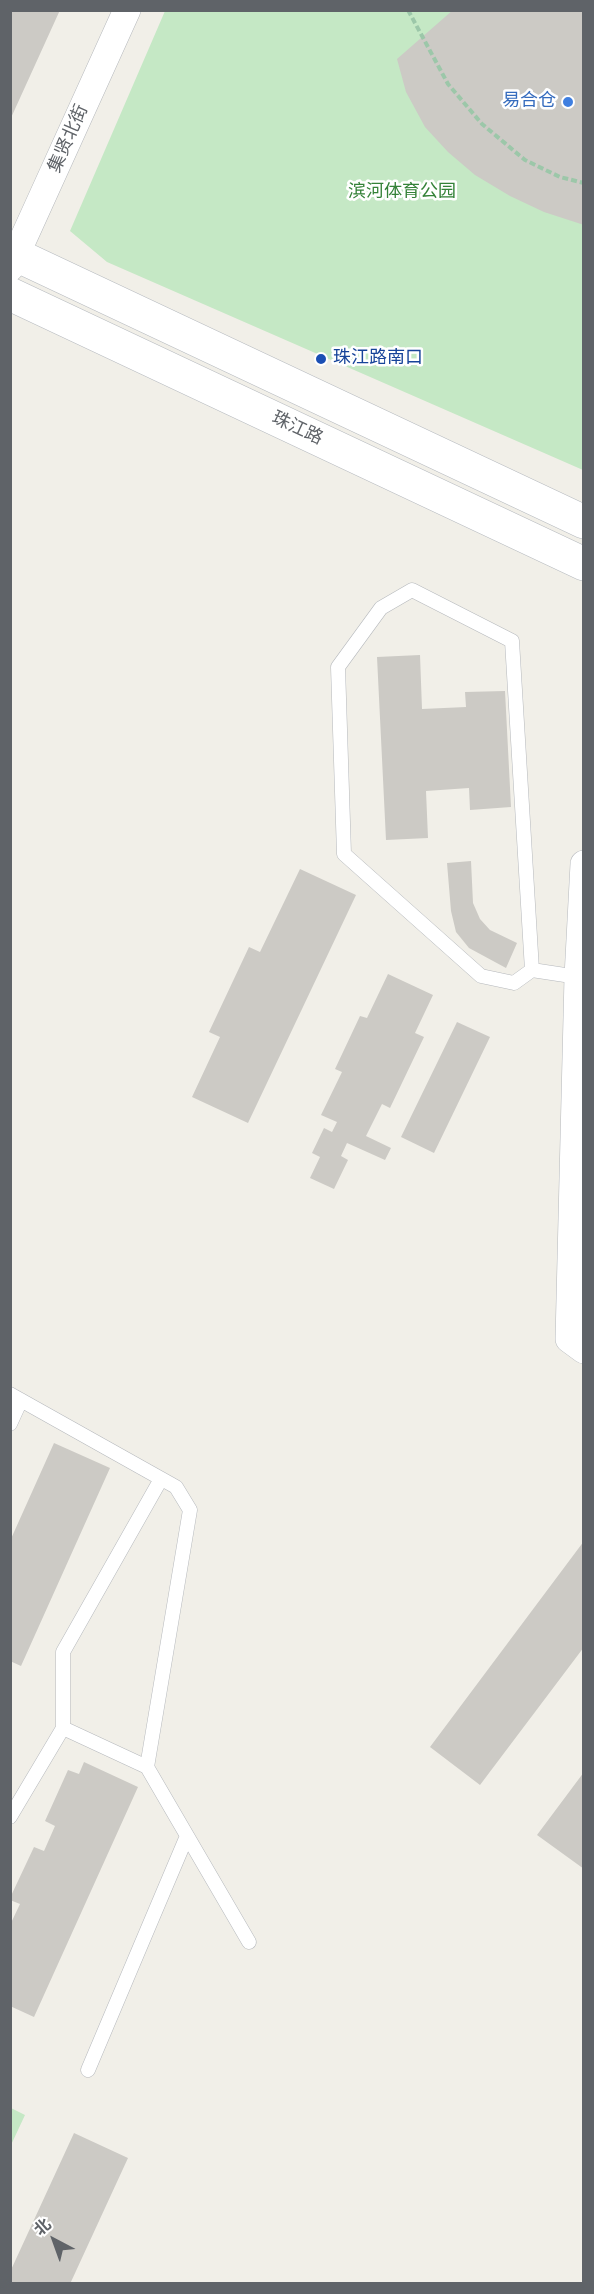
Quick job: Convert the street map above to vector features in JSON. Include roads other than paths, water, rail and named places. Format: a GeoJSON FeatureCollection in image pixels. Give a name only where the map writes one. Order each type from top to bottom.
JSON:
{"type":"FeatureCollection","features":[{"type":"Feature","properties":{"kind":"main road"},"geometry":{"type":"LineString","coordinates":[[13,258],[584,522]]}},
{"type":"Feature","properties":{"kind":"main road","name":"珠江路"},"geometry":{"type":"LineString","coordinates":[[10,294],[584,564]]}},
{"type":"Feature","properties":{"kind":"street","name":"集贤北街"},"geometry":{"type":"LineString","coordinates":[[13,258],[127,10]]}},
{"type":"Feature","properties":{"kind":"street"},"geometry":{"type":"LineString","coordinates":[[584,864],[578,977],[569,1339],[584,1350]]}},
{"type":"Feature","properties":{"kind":"lane"},"geometry":{"type":"LineString","coordinates":[[532,970],[512,641],[412,590],[381,608],[338,667],[344,854],[481,976],[514,983],[532,970],[578,977]]}},
{"type":"Feature","properties":{"kind":"lane"},"geometry":{"type":"LineString","coordinates":[[10,1424],[16,1397],[176,1487],[190,1510],[147,1767]]}},
{"type":"Feature","properties":{"kind":"lane"},"geometry":{"type":"LineString","coordinates":[[10,1817],[63,1728],[63,1652],[161,1479]]}},
{"type":"Feature","properties":{"kind":"lane"},"geometry":{"type":"LineString","coordinates":[[63,1728],[147,1767],[249,1942]]}},
{"type":"Feature","properties":{"kind":"lane"},"geometry":{"type":"LineString","coordinates":[[88,2070],[187,1836]]}},
{"type":"Feature","properties":{"kind":"place","name":"易合仓"},"geometry":{"type":"Point","coordinates":[568,102]}},
{"type":"Feature","properties":{"kind":"place","name":"珠江路南口"},"geometry":{"type":"Point","coordinates":[321,359]}},
{"type":"Feature","properties":{"kind":"park label","name":"滨河体育公园"},"geometry":{"type":"Point","coordinates":[402,193]}}]}
